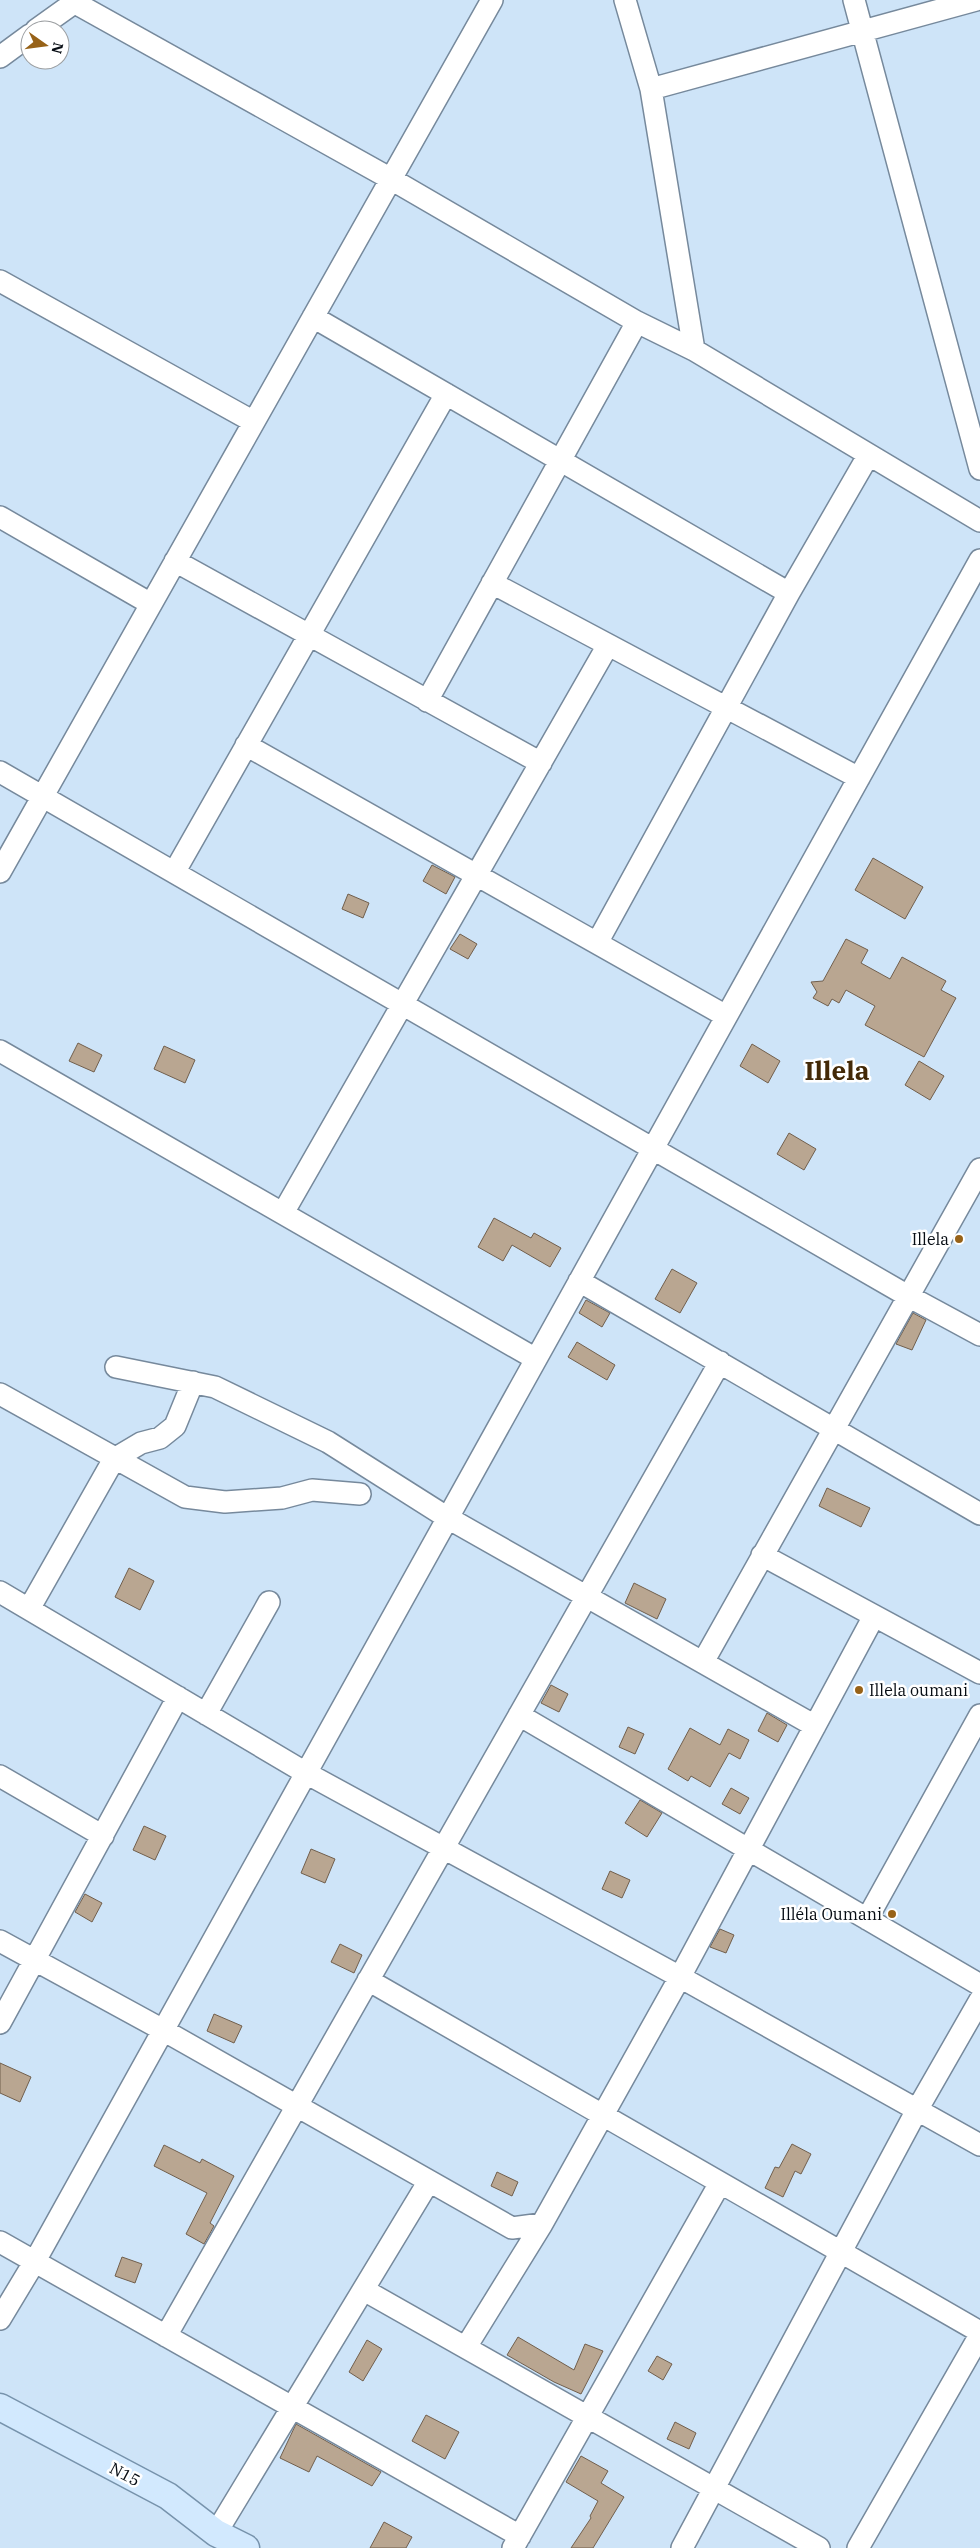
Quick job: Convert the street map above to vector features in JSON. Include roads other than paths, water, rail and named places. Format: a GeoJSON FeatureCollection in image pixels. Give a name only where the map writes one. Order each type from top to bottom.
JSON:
{"type":"FeatureCollection","features":[{"type":"Feature","properties":{"kind":"main road","name":"N15"},"geometry":{"type":"LineString","coordinates":[[0,2407],[168,2496],[216,2533],[246,2548]]}},
{"type":"Feature","properties":{"kind":"street"},"geometry":{"type":"LineString","coordinates":[[0,872],[492,0]]}},
{"type":"Feature","properties":{"kind":"street"},"geometry":{"type":"LineString","coordinates":[[625,0],[651,89],[694,350]]}},
{"type":"Feature","properties":{"kind":"street"},"geometry":{"type":"LineString","coordinates":[[854,0],[980,469]]}},
{"type":"Feature","properties":{"kind":"street"},"geometry":{"type":"LineString","coordinates":[[651,89],[976,0]]}},
{"type":"Feature","properties":{"kind":"street"},"geometry":{"type":"LineString","coordinates":[[49,20],[73,1],[391,179],[637,322],[694,350],[868,456],[980,521]]}},
{"type":"Feature","properties":{"kind":"street"},"geometry":{"type":"LineString","coordinates":[[0,57],[20,42]]}},
{"type":"Feature","properties":{"kind":"street"},"geometry":{"type":"LineString","coordinates":[[0,281],[254,422]]}},
{"type":"Feature","properties":{"kind":"street"},"geometry":{"type":"LineString","coordinates":[[313,317],[789,593]]}},
{"type":"Feature","properties":{"kind":"street"},"geometry":{"type":"LineString","coordinates":[[427,701],[637,322]]}},
{"type":"Feature","properties":{"kind":"street"},"geometry":{"type":"LineString","coordinates":[[175,871],[446,394]]}},
{"type":"Feature","properties":{"kind":"street"},"geometry":{"type":"LineString","coordinates":[[597,943],[789,593],[868,456]]}},
{"type":"Feature","properties":{"kind":"street"},"geometry":{"type":"LineString","coordinates":[[0,517],[151,604]]}},
{"type":"Feature","properties":{"kind":"street"},"geometry":{"type":"LineString","coordinates":[[0,2319],[35,2261],[980,560]]}},
{"type":"Feature","properties":{"kind":"street"},"geometry":{"type":"LineString","coordinates":[[175,561],[541,762]]}},
{"type":"Feature","properties":{"kind":"street"},"geometry":{"type":"LineString","coordinates":[[492,583],[859,778]]}},
{"type":"Feature","properties":{"kind":"street"},"geometry":{"type":"LineString","coordinates":[[282,1213],[608,645]]}},
{"type":"Feature","properties":{"kind":"street"},"geometry":{"type":"LineString","coordinates":[[246,745],[726,1016]]}},
{"type":"Feature","properties":{"kind":"street"},"geometry":{"type":"LineString","coordinates":[[0,772],[175,871],[402,1005],[908,1296],[980,1335]]}},
{"type":"Feature","properties":{"kind":"street"},"geometry":{"type":"LineString","coordinates":[[0,1051],[536,1359]]}},
{"type":"Feature","properties":{"kind":"street"},"geometry":{"type":"LineString","coordinates":[[702,1662],[980,1169]]}},
{"type":"Feature","properties":{"kind":"street"},"geometry":{"type":"LineString","coordinates":[[579,1281],[980,1514]]}},
{"type":"Feature","properties":{"kind":"street"},"geometry":{"type":"LineString","coordinates":[[166,2336],[720,1362]]}},
{"type":"Feature","properties":{"kind":"street"},"geometry":{"type":"LineString","coordinates":[[116,1367],[215,1387],[328,1442],[448,1518],[815,1726]]}},
{"type":"Feature","properties":{"kind":"street"},"geometry":{"type":"LineString","coordinates":[[29,1609],[114,1459],[141,1443],[160,1438],[175,1426],[193,1382]]}},
{"type":"Feature","properties":{"kind":"street"},"geometry":{"type":"LineString","coordinates":[[0,1394],[185,1497],[225,1502],[282,1498],[312,1490],[360,1494]]}},
{"type":"Feature","properties":{"kind":"street"},"geometry":{"type":"LineString","coordinates":[[762,1556],[980,1672]]}},
{"type":"Feature","properties":{"kind":"street"},"geometry":{"type":"LineString","coordinates":[[0,1592],[306,1773],[680,1977],[980,2145]]}},
{"type":"Feature","properties":{"kind":"street"},"geometry":{"type":"LineString","coordinates":[[206,1714],[269,1602]]}},
{"type":"Feature","properties":{"kind":"street"},"geometry":{"type":"LineString","coordinates":[[466,2347],[542,2224],[603,2115],[749,1850],[874,1616]]}},
{"type":"Feature","properties":{"kind":"street"},"geometry":{"type":"LineString","coordinates":[[0,2023],[178,1697]]}},
{"type":"Feature","properties":{"kind":"street"},"geometry":{"type":"LineString","coordinates":[[519,1715],[980,1984]]}},
{"type":"Feature","properties":{"kind":"street"},"geometry":{"type":"LineString","coordinates":[[867,1919],[980,1715]]}},
{"type":"Feature","properties":{"kind":"street"},"geometry":{"type":"LineString","coordinates":[[0,1776],[102,1836]]}},
{"type":"Feature","properties":{"kind":"street"},"geometry":{"type":"LineString","coordinates":[[0,1941],[163,2030],[512,2228],[542,2224]]}},
{"type":"Feature","properties":{"kind":"street"},"geometry":{"type":"LineString","coordinates":[[368,1980],[980,2333],[858,2548]]}},
{"type":"Feature","properties":{"kind":"street"},"geometry":{"type":"LineString","coordinates":[[682,2548],[917,2110],[980,2000]]}},
{"type":"Feature","properties":{"kind":"street"},"geometry":{"type":"LineString","coordinates":[[216,2533],[430,2181]]}},
{"type":"Feature","properties":{"kind":"street"},"geometry":{"type":"LineString","coordinates":[[0,2242],[293,2408],[516,2542],[720,2183]]}},
{"type":"Feature","properties":{"kind":"street"},"geometry":{"type":"LineString","coordinates":[[364,2290],[819,2548]]}},
{"type":"Feature","properties":{"kind":"place","name":"Illela"},"geometry":{"type":"Point","coordinates":[959,1239]}},
{"type":"Feature","properties":{"kind":"place","name":"Illela oumani"},"geometry":{"type":"Point","coordinates":[859,1690]}},
{"type":"Feature","properties":{"kind":"place","name":"Illéla Oumani"},"geometry":{"type":"Point","coordinates":[892,1914]}},
{"type":"Feature","properties":{"kind":"district","name":"Illela"},"geometry":{"type":"Point","coordinates":[837,1071]}}]}
